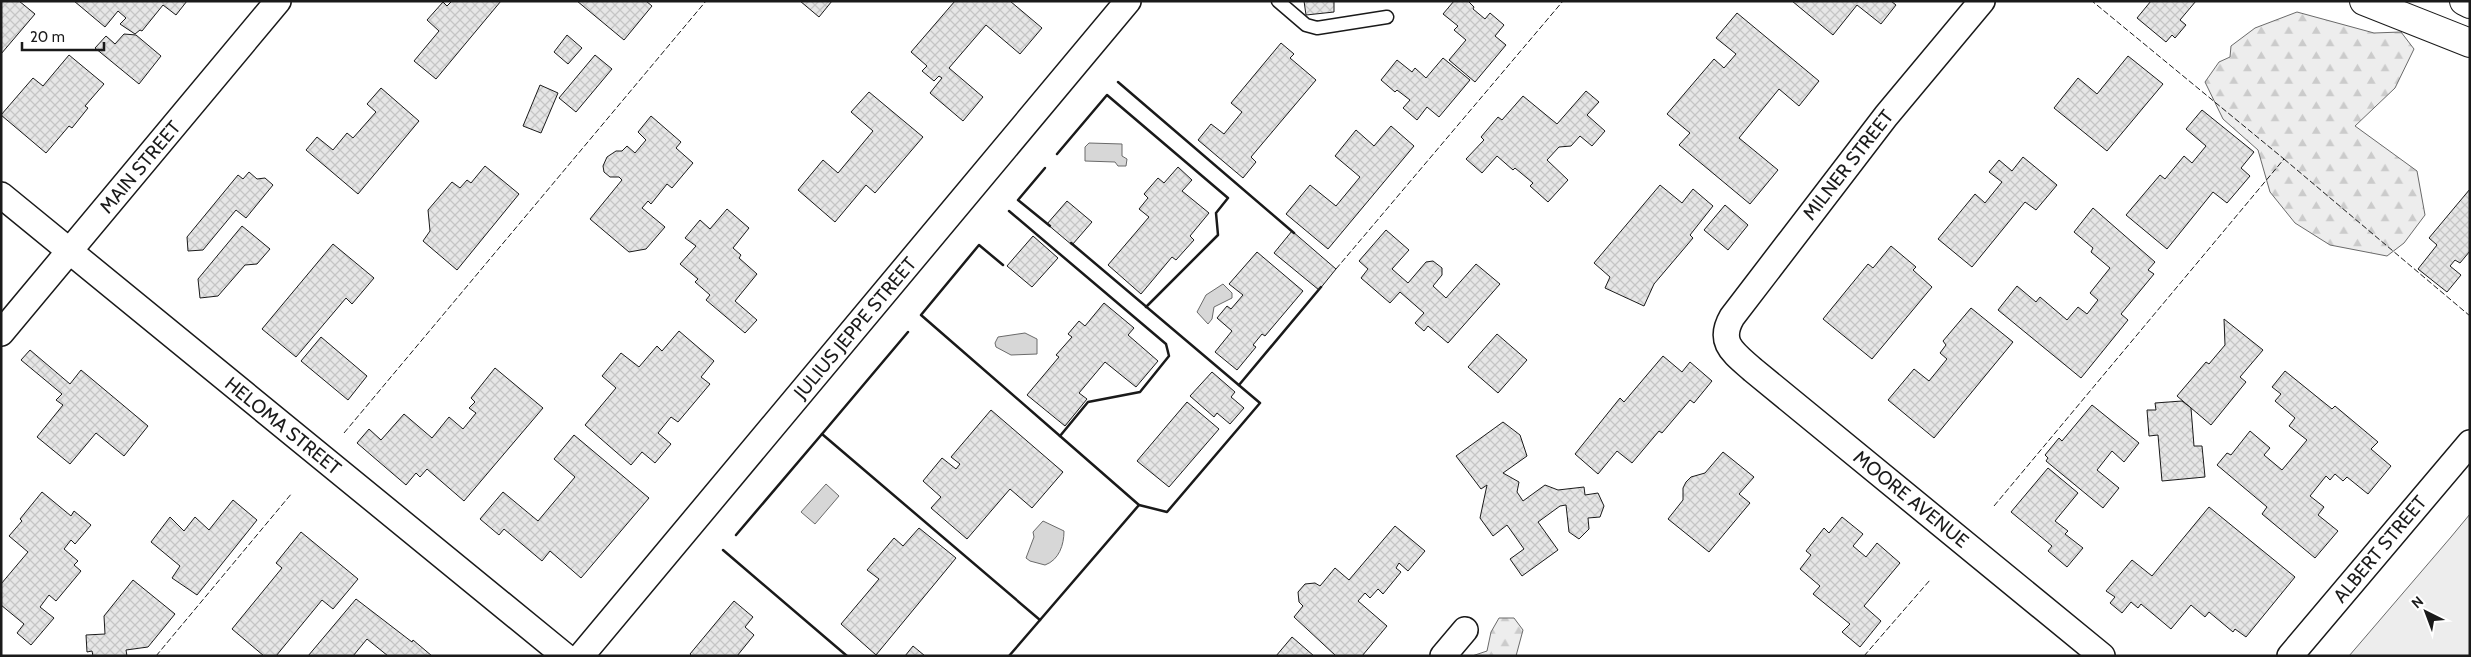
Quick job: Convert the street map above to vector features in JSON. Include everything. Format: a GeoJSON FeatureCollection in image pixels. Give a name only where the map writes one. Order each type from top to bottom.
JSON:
{"type":"FeatureCollection","features":[{"type":"Feature","properties":{"kind":"main road"},"geometry":{"type":"LineString","coordinates":[[2364,1],[2470,43]]}},
{"type":"Feature","properties":{"kind":"main road"},"geometry":{"type":"LineString","coordinates":[[2464,1],[2470,4]]}},
{"type":"Feature","properties":{"kind":"street","name":"MAIN STREET"},"geometry":{"type":"LineString","coordinates":[[1,333],[278,1]]}},
{"type":"Feature","properties":{"kind":"street","name":"JULIUS JEPPE STREET"},"geometry":{"type":"LineString","coordinates":[[581,656],[1128,1]]}},
{"type":"Feature","properties":{"kind":"street","name":"MILNER STREET"},"geometry":{"type":"LineString","coordinates":[[1726,336],[1726,327],[1732,317],[1886,116],[1982,1]]}},
{"type":"Feature","properties":{"kind":"street","name":"HELOMA STREET"},"geometry":{"type":"LineString","coordinates":[[1,195],[565,656]]}},
{"type":"Feature","properties":{"kind":"street","name":"MOORE AVENUE"},"geometry":{"type":"LineString","coordinates":[[1726,336],[1733,352],[1753,370],[2102,656]]}},
{"type":"Feature","properties":{"kind":"street","name":"ALBERT STREET"},"geometry":{"type":"LineString","coordinates":[[2290,656],[2470,443]]}},
{"type":"Feature","properties":{"kind":"street"},"geometry":{"type":"LineString","coordinates":[[1443,656],[1465,630]]}},
{"type":"Feature","properties":{"kind":"lane"},"geometry":{"type":"LineString","coordinates":[[1278,1],[1306,25],[1317,28],[1387,18]]}},
{"type":"Feature","properties":{"kind":"shaded area"},"geometry":{"type":"Polygon","coordinates":[[[1089,143],[1122,144],[1122,156],[1127,159],[1126,166],[1118,166],[1115,162],[1085,161],[1085,147],[1089,143]]]}},
{"type":"Feature","properties":{"kind":"shaded area"},"geometry":{"type":"Polygon","coordinates":[[[1223,284],[1232,293],[1232,298],[1214,307],[1212,319],[1208,324],[1197,312],[1206,295],[1223,284]]]}},
{"type":"Feature","properties":{"kind":"shaded area"},"geometry":{"type":"Polygon","coordinates":[[[1025,333],[1037,339],[1037,354],[1011,355],[996,347],[995,343],[998,337],[1025,333]]]}},
{"type":"Feature","properties":{"kind":"shaded area"},"geometry":{"type":"Polygon","coordinates":[[[826,484],[839,496],[815,524],[801,512],[826,484]]]}},
{"type":"Feature","properties":{"kind":"shaded area"},"geometry":{"type":"Polygon","coordinates":[[[2470,514],[2470,656],[2349,656],[2451,537],[2470,514]]]}},
{"type":"Feature","properties":{"kind":"shaded area"},"geometry":{"type":"Polygon","coordinates":[[[1043,521],[1064,531],[1060,551],[1054,560],[1045,565],[1026,558],[1034,537],[1033,532],[1043,521]]]}},
{"type":"Feature","properties":{"kind":"green space"},"geometry":{"type":"Polygon","coordinates":[[[2297,12],[2374,33],[2401,32],[2414,49],[2395,88],[2355,126],[2417,171],[2425,215],[2404,243],[2387,256],[2330,245],[2295,223],[2270,192],[2258,150],[2223,119],[2205,82],[2219,62],[2230,57],[2231,46],[2255,28],[2297,12]]]}},
{"type":"Feature","properties":{"kind":"green space"},"geometry":{"type":"Polygon","coordinates":[[[1499,618],[1514,618],[1523,630],[1516,656],[1472,656],[1487,651],[1491,632],[1499,618]]]}},
{"type":"Feature","properties":{"kind":"building"},"geometry":{"type":"Polygon","coordinates":[[[1,1],[19,1],[35,14],[1,54],[1,1]]]}},
{"type":"Feature","properties":{"kind":"building"},"geometry":{"type":"Polygon","coordinates":[[[74,1],[187,1],[176,15],[163,5],[142,31],[140,30],[135,34],[120,24],[126,18],[118,11],[105,27],[74,1]]]}},
{"type":"Feature","properties":{"kind":"building"},"geometry":{"type":"Polygon","coordinates":[[[452,1],[501,1],[436,79],[414,61],[439,31],[427,20],[443,2],[447,6],[452,1]]]}},
{"type":"Feature","properties":{"kind":"building"},"geometry":{"type":"Polygon","coordinates":[[[577,1],[646,1],[652,6],[624,40],[577,1]]]}},
{"type":"Feature","properties":{"kind":"building"},"geometry":{"type":"Polygon","coordinates":[[[800,1],[832,1],[819,17],[800,1]]]}},
{"type":"Feature","properties":{"kind":"building"},"geometry":{"type":"Polygon","coordinates":[[[955,1],[1010,1],[1042,28],[1020,54],[986,25],[949,68],[983,97],[963,121],[930,93],[942,78],[939,76],[934,81],[922,71],[927,66],[911,52],[955,1]]]}},
{"type":"Feature","properties":{"kind":"building"},"geometry":{"type":"Polygon","coordinates":[[[1304,1],[1334,1],[1334,12],[1306,15],[1304,1]]]}},
{"type":"Feature","properties":{"kind":"building"},"geometry":{"type":"Polygon","coordinates":[[[1454,1],[1468,1],[1474,7],[1473,9],[1485,19],[1490,13],[1504,25],[1495,36],[1506,45],[1475,82],[1449,60],[1466,40],[1454,30],[1458,26],[1443,14],[1454,1]]]}},
{"type":"Feature","properties":{"kind":"building"},"geometry":{"type":"Polygon","coordinates":[[[1792,1],[1891,1],[1896,5],[1881,24],[1857,5],[1833,35],[1792,1]]]}},
{"type":"Feature","properties":{"kind":"building"},"geometry":{"type":"Polygon","coordinates":[[[2151,1],[2196,1],[2180,20],[2186,25],[2175,38],[2172,35],[2166,42],[2137,18],[2151,1]]]}},
{"type":"Feature","properties":{"kind":"building"},"geometry":{"type":"Polygon","coordinates":[[[1737,13],[1819,81],[1799,106],[1779,89],[1739,138],[1778,170],[1750,204],[1679,145],[1690,133],[1667,114],[1714,59],[1724,68],[1736,54],[1716,38],[1737,13]]]}},
{"type":"Feature","properties":{"kind":"building"},"geometry":{"type":"Polygon","coordinates":[[[124,34],[136,35],[161,56],[139,84],[95,48],[106,36],[115,44],[124,34]]]}},
{"type":"Feature","properties":{"kind":"building"},"geometry":{"type":"Polygon","coordinates":[[[567,35],[582,48],[568,64],[554,52],[567,35]]]}},
{"type":"Feature","properties":{"kind":"building"},"geometry":{"type":"Polygon","coordinates":[[[1281,43],[1294,54],[1290,58],[1316,80],[1251,157],[1256,162],[1243,178],[1198,140],[1211,124],[1224,134],[1242,112],[1231,103],[1281,43]]]}},
{"type":"Feature","properties":{"kind":"building"},"geometry":{"type":"Polygon","coordinates":[[[69,55],[104,84],[85,106],[88,108],[72,128],[69,126],[46,153],[1,115],[33,78],[43,86],[69,55]]]}},
{"type":"Feature","properties":{"kind":"building"},"geometry":{"type":"Polygon","coordinates":[[[595,55],[612,69],[576,112],[559,98],[595,55]]]}},
{"type":"Feature","properties":{"kind":"building"},"geometry":{"type":"Polygon","coordinates":[[[2128,56],[2163,84],[2107,151],[2054,108],[2078,78],[2097,94],[2128,56]]]}},
{"type":"Feature","properties":{"kind":"building"},"geometry":{"type":"Polygon","coordinates":[[[1443,58],[1470,80],[1439,117],[1427,107],[1417,120],[1403,108],[1410,100],[1397,90],[1395,92],[1381,80],[1397,60],[1412,72],[1415,68],[1426,78],[1443,58]]]}},
{"type":"Feature","properties":{"kind":"building"},"geometry":{"type":"Polygon","coordinates":[[[540,85],[558,93],[541,133],[523,126],[540,85]]]}},
{"type":"Feature","properties":{"kind":"building"},"geometry":{"type":"Polygon","coordinates":[[[381,88],[419,121],[358,194],[306,150],[317,137],[333,150],[347,133],[353,138],[376,112],[367,104],[381,88]]]}},
{"type":"Feature","properties":{"kind":"building"},"geometry":{"type":"Polygon","coordinates":[[[1586,91],[1599,102],[1587,115],[1605,131],[1592,146],[1580,136],[1571,146],[1559,147],[1547,160],[1568,180],[1548,202],[1530,186],[1533,183],[1515,168],[1513,170],[1497,156],[1482,173],[1466,159],[1484,140],[1481,137],[1498,117],[1502,120],[1523,96],[1557,124],[1586,91]]]}},
{"type":"Feature","properties":{"kind":"building"},"geometry":{"type":"Polygon","coordinates":[[[869,92],[923,137],[875,193],[866,185],[835,222],[798,190],[823,160],[838,173],[873,131],[851,112],[869,92]]]}},
{"type":"Feature","properties":{"kind":"building"},"geometry":{"type":"Polygon","coordinates":[[[2202,110],[2254,152],[2241,168],[2250,176],[2227,203],[2213,192],[2167,249],[2126,215],[2160,175],[2165,179],[2184,156],[2192,163],[2206,146],[2186,129],[2202,110]]]}},
{"type":"Feature","properties":{"kind":"building"},"geometry":{"type":"Polygon","coordinates":[[[651,116],[681,142],[676,148],[693,163],[672,188],[667,184],[651,204],[648,201],[642,208],[665,227],[646,249],[629,252],[590,219],[622,180],[619,177],[610,177],[604,172],[603,166],[607,157],[616,151],[622,151],[627,146],[635,153],[646,140],[638,132],[651,116]]]}},
{"type":"Feature","properties":{"kind":"building"},"geometry":{"type":"Polygon","coordinates":[[[1391,126],[1414,146],[1328,249],[1286,214],[1310,185],[1336,206],[1360,177],[1335,156],[1356,130],[1374,146],[1391,126]]]}},
{"type":"Feature","properties":{"kind":"building"},"geometry":{"type":"Polygon","coordinates":[[[2023,157],[2057,185],[2036,210],[2025,202],[1972,267],[1938,239],[1975,194],[1985,203],[2002,182],[1989,172],[1999,160],[2012,171],[2023,157]]]}},
{"type":"Feature","properties":{"kind":"building"},"geometry":{"type":"Polygon","coordinates":[[[485,166],[519,194],[457,270],[423,241],[430,231],[428,210],[452,182],[460,188],[467,180],[471,183],[485,166]]]}},
{"type":"Feature","properties":{"kind":"building"},"geometry":{"type":"Polygon","coordinates":[[[1178,167],[1192,180],[1182,191],[1209,213],[1190,236],[1194,240],[1176,260],[1172,257],[1141,294],[1108,265],[1149,217],[1139,209],[1148,198],[1144,194],[1158,178],[1164,183],[1178,167]]]}},
{"type":"Feature","properties":{"kind":"building"},"geometry":{"type":"Polygon","coordinates":[[[249,172],[257,179],[265,178],[273,185],[246,218],[236,210],[203,250],[188,251],[187,237],[238,175],[243,179],[249,172]]]}},
{"type":"Feature","properties":{"kind":"building"},"geometry":{"type":"Polygon","coordinates":[[[1660,185],[1682,203],[1693,189],[1713,206],[1690,235],[1693,238],[1654,284],[1644,306],[1605,288],[1610,277],[1594,263],[1660,185]]]}},
{"type":"Feature","properties":{"kind":"building"},"geometry":{"type":"Polygon","coordinates":[[[2470,189],[2470,251],[2460,263],[2455,260],[2450,266],[2461,275],[2447,292],[2418,269],[2437,245],[2429,238],[2470,189]]]}},
{"type":"Feature","properties":{"kind":"building"},"geometry":{"type":"Polygon","coordinates":[[[1067,201],[1092,222],[1072,245],[1047,224],[1067,201]]]}},
{"type":"Feature","properties":{"kind":"building"},"geometry":{"type":"Polygon","coordinates":[[[1725,205],[1748,225],[1728,250],[1704,230],[1725,205]]]}},
{"type":"Feature","properties":{"kind":"building"},"geometry":{"type":"Polygon","coordinates":[[[2093,208],[2155,262],[2148,270],[2154,274],[2121,314],[2128,320],[2081,378],[1998,310],[2017,286],[2036,302],[2040,297],[2067,320],[2078,307],[2087,314],[2098,300],[2090,293],[2110,268],[2091,252],[2093,248],[2074,232],[2093,208]]]}},
{"type":"Feature","properties":{"kind":"building"},"geometry":{"type":"Polygon","coordinates":[[[727,209],[749,228],[733,248],[741,255],[739,258],[757,274],[735,301],[757,320],[745,333],[706,300],[710,295],[695,282],[698,279],[680,264],[696,246],[685,238],[700,220],[710,229],[727,209]]]}},
{"type":"Feature","properties":{"kind":"building"},"geometry":{"type":"Polygon","coordinates":[[[242,226],[270,249],[257,264],[245,265],[218,296],[200,298],[198,279],[242,226]]]}},
{"type":"Feature","properties":{"kind":"building"},"geometry":{"type":"Polygon","coordinates":[[[1386,230],[1409,250],[1392,269],[1408,283],[1426,262],[1433,261],[1442,268],[1442,275],[1433,286],[1446,298],[1476,264],[1500,284],[1448,343],[1428,326],[1424,331],[1415,323],[1424,313],[1400,292],[1390,303],[1361,278],[1368,269],[1359,261],[1386,230]]]}},
{"type":"Feature","properties":{"kind":"building"},"geometry":{"type":"Polygon","coordinates":[[[1292,231],[1336,269],[1319,290],[1274,253],[1292,231]]]}},
{"type":"Feature","properties":{"kind":"building"},"geometry":{"type":"Polygon","coordinates":[[[1033,236],[1058,258],[1032,287],[1007,266],[1033,236]]]}},
{"type":"Feature","properties":{"kind":"building"},"geometry":{"type":"Polygon","coordinates":[[[333,244],[374,278],[352,304],[346,298],[296,357],[262,329],[333,244]]]}},
{"type":"Feature","properties":{"kind":"building"},"geometry":{"type":"Polygon","coordinates":[[[1891,246],[1916,267],[1913,270],[1932,287],[1872,359],[1823,319],[1868,264],[1873,268],[1891,246]]]}},
{"type":"Feature","properties":{"kind":"building"},"geometry":{"type":"Polygon","coordinates":[[[1257,252],[1303,291],[1265,336],[1262,334],[1253,345],[1256,347],[1237,370],[1215,352],[1232,331],[1217,318],[1227,306],[1231,309],[1243,295],[1229,284],[1257,252]]]}},
{"type":"Feature","properties":{"kind":"building"},"geometry":{"type":"Polygon","coordinates":[[[1104,303],[1134,328],[1128,335],[1158,361],[1136,387],[1105,362],[1079,393],[1087,399],[1065,426],[1027,395],[1059,357],[1056,355],[1072,337],[1068,334],[1079,321],[1085,326],[1104,303]]]}},
{"type":"Feature","properties":{"kind":"building"},"geometry":{"type":"Polygon","coordinates":[[[1971,308],[2013,342],[1934,438],[1888,400],[1914,369],[1929,381],[1947,359],[1940,353],[1946,345],[1943,341],[1971,308]]]}},
{"type":"Feature","properties":{"kind":"building"},"geometry":{"type":"Polygon","coordinates":[[[2224,319],[2263,350],[2240,377],[2246,382],[2211,425],[2177,396],[2206,362],[2209,364],[2225,345],[2224,319]]]}},
{"type":"Feature","properties":{"kind":"building"},"geometry":{"type":"Polygon","coordinates":[[[679,331],[714,361],[701,377],[710,384],[678,422],[671,417],[658,433],[671,444],[655,463],[642,452],[631,465],[585,425],[616,388],[602,376],[621,353],[639,367],[657,346],[662,351],[679,331]]]}},
{"type":"Feature","properties":{"kind":"building"},"geometry":{"type":"Polygon","coordinates":[[[1497,334],[1527,360],[1498,393],[1468,367],[1497,334]]]}},
{"type":"Feature","properties":{"kind":"building"},"geometry":{"type":"Polygon","coordinates":[[[321,337],[367,376],[348,400],[301,361],[321,337]]]}},
{"type":"Feature","properties":{"kind":"building"},"geometry":{"type":"Polygon","coordinates":[[[30,350],[70,384],[81,370],[148,426],[124,456],[96,433],[70,464],[37,437],[63,405],[56,400],[62,394],[21,360],[30,350]]]}},
{"type":"Feature","properties":{"kind":"building"},"geometry":{"type":"Polygon","coordinates":[[[1663,356],[1682,372],[1690,362],[1712,381],[1694,403],[1690,400],[1662,433],[1659,431],[1632,463],[1617,451],[1598,474],[1575,454],[1620,398],[1624,402],[1663,356]]]}},
{"type":"Feature","properties":{"kind":"building"},"geometry":{"type":"Polygon","coordinates":[[[495,368],[543,408],[464,501],[427,469],[420,477],[416,473],[406,485],[357,443],[369,429],[381,440],[404,414],[432,438],[449,417],[463,429],[476,413],[469,408],[475,402],[471,398],[495,368]]]}},
{"type":"Feature","properties":{"kind":"building"},"geometry":{"type":"Polygon","coordinates":[[[2285,371],[2332,409],[2335,406],[2378,442],[2371,449],[2391,466],[2368,494],[2347,477],[2343,481],[2335,474],[2330,480],[2326,476],[2310,496],[2324,507],[2318,515],[2338,531],[2315,558],[2262,514],[2267,507],[2217,465],[2227,453],[2231,455],[2250,431],[2270,448],[2264,455],[2282,470],[2307,440],[2289,426],[2295,418],[2275,401],[2281,394],[2272,387],[2285,371]]]}},
{"type":"Feature","properties":{"kind":"building"},"geometry":{"type":"Polygon","coordinates":[[[1212,372],[1235,392],[1231,397],[1244,408],[1230,424],[1217,413],[1214,417],[1190,396],[1212,372]]]}},
{"type":"Feature","properties":{"kind":"building"},"geometry":{"type":"Polygon","coordinates":[[[2182,401],[2191,408],[2194,446],[2202,446],[2205,477],[2162,481],[2158,435],[2149,436],[2147,410],[2156,410],[2155,403],[2182,401]]]}},
{"type":"Feature","properties":{"kind":"building"},"geometry":{"type":"Polygon","coordinates":[[[1187,402],[1219,429],[1169,487],[1137,461],[1187,402]]]}},
{"type":"Feature","properties":{"kind":"building"},"geometry":{"type":"Polygon","coordinates":[[[2092,405],[2139,443],[2124,462],[2112,451],[2097,470],[2119,488],[2103,508],[2046,461],[2048,458],[2045,455],[2059,438],[2062,441],[2092,405]]]}},
{"type":"Feature","properties":{"kind":"building"},"geometry":{"type":"Polygon","coordinates":[[[991,410],[1063,472],[1032,508],[1010,489],[967,539],[931,508],[941,497],[923,481],[942,458],[956,469],[960,464],[951,457],[991,410]]]}},
{"type":"Feature","properties":{"kind":"building"},"geometry":{"type":"Polygon","coordinates":[[[1503,422],[1520,435],[1527,456],[1503,473],[1519,482],[1517,492],[1523,501],[1545,485],[1558,490],[1584,487],[1585,495],[1598,493],[1604,506],[1600,517],[1588,518],[1589,529],[1579,539],[1569,532],[1566,505],[1560,506],[1538,522],[1558,550],[1522,576],[1510,559],[1524,549],[1507,525],[1493,536],[1480,518],[1487,485],[1481,489],[1456,456],[1503,422]]]}},
{"type":"Feature","properties":{"kind":"building"},"geometry":{"type":"Polygon","coordinates":[[[574,435],[649,498],[581,578],[550,551],[542,561],[504,529],[499,535],[480,519],[503,492],[538,521],[575,477],[554,459],[574,435]]]}},
{"type":"Feature","properties":{"kind":"building"},"geometry":{"type":"Polygon","coordinates":[[[1723,452],[1754,477],[1739,494],[1750,503],[1709,552],[1668,519],[1683,500],[1683,488],[1686,482],[1691,477],[1705,473],[1723,452]]]}},
{"type":"Feature","properties":{"kind":"building"},"geometry":{"type":"Polygon","coordinates":[[[2048,468],[2078,493],[2055,521],[2068,531],[2065,534],[2083,548],[2067,567],[2048,551],[2052,546],[2011,512],[2048,468]]]}},
{"type":"Feature","properties":{"kind":"building"},"geometry":{"type":"Polygon","coordinates":[[[42,492],[71,516],[74,511],[91,525],[75,544],[71,540],[64,549],[78,561],[74,565],[81,571],[56,601],[49,595],[40,607],[54,618],[31,645],[17,633],[24,624],[1,605],[1,584],[28,552],[9,536],[42,492]]]}},
{"type":"Feature","properties":{"kind":"building"},"geometry":{"type":"Polygon","coordinates":[[[233,500],[257,520],[197,595],[172,578],[180,566],[151,542],[170,517],[184,531],[195,517],[209,530],[233,500]]]}},
{"type":"Feature","properties":{"kind":"building"},"geometry":{"type":"Polygon","coordinates":[[[2209,507],[2295,577],[2246,637],[2235,629],[2233,632],[2209,612],[2205,617],[2191,605],[2171,629],[2141,604],[2138,608],[2131,602],[2122,613],[2110,603],[2115,597],[2106,591],[2132,560],[2152,576],[2209,507]]]}},
{"type":"Feature","properties":{"kind":"building"},"geometry":{"type":"Polygon","coordinates":[[[1842,517],[1863,534],[1853,546],[1866,557],[1877,543],[1900,563],[1864,606],[1881,621],[1860,647],[1842,632],[1850,624],[1813,594],[1820,586],[1800,569],[1811,555],[1806,551],[1824,528],[1829,533],[1842,517]]]}},
{"type":"Feature","properties":{"kind":"building"},"geometry":{"type":"Polygon","coordinates":[[[1395,526],[1425,551],[1408,571],[1399,563],[1396,568],[1401,572],[1383,594],[1378,589],[1370,598],[1365,593],[1358,601],[1387,626],[1362,656],[1336,656],[1294,617],[1303,606],[1299,602],[1298,592],[1305,584],[1315,583],[1320,586],[1335,568],[1349,580],[1395,526]]]}},
{"type":"Feature","properties":{"kind":"building"},"geometry":{"type":"Polygon","coordinates":[[[919,528],[956,558],[876,655],[841,624],[879,579],[867,570],[894,538],[903,546],[919,528]]]}},
{"type":"Feature","properties":{"kind":"building"},"geometry":{"type":"Polygon","coordinates":[[[301,532],[358,579],[333,609],[322,600],[276,656],[264,656],[232,629],[282,568],[276,563],[301,532]]]}},
{"type":"Feature","properties":{"kind":"building"},"geometry":{"type":"Polygon","coordinates":[[[133,580],[175,614],[148,647],[126,650],[127,656],[93,656],[92,651],[87,652],[86,635],[105,634],[104,616],[133,580]]]}},
{"type":"Feature","properties":{"kind":"building"},"geometry":{"type":"Polygon","coordinates":[[[356,599],[432,656],[388,656],[367,639],[353,656],[308,656],[356,599]]]}},
{"type":"Feature","properties":{"kind":"building"},"geometry":{"type":"Polygon","coordinates":[[[734,601],[753,617],[745,627],[754,635],[737,656],[692,656],[690,654],[734,601]]]}},
{"type":"Feature","properties":{"kind":"building"},"geometry":{"type":"Polygon","coordinates":[[[1292,637],[1314,656],[1276,656],[1292,637]]]}},
{"type":"Feature","properties":{"kind":"building"},"geometry":{"type":"Polygon","coordinates":[[[913,646],[925,656],[905,656],[913,646]]]}},
{"type":"Feature","properties":{"kind":"fence"},"geometry":{"type":"LineString","coordinates":[[344,433],[706,1]]}},
{"type":"Feature","properties":{"kind":"fence"},"geometry":{"type":"LineString","coordinates":[[1336,269],[1563,1]]}},
{"type":"Feature","properties":{"kind":"fence"},"geometry":{"type":"LineString","coordinates":[[1994,506],[2284,159],[2092,1]]}},
{"type":"Feature","properties":{"kind":"fence"},"geometry":{"type":"LineString","coordinates":[[2284,159],[2470,316]]}},
{"type":"Feature","properties":{"kind":"fence"},"geometry":{"type":"LineString","coordinates":[[156,656],[292,493]]}},
{"type":"Feature","properties":{"kind":"fence"},"geometry":{"type":"LineString","coordinates":[[1864,656],[1930,580]]}},
{"type":"Feature","properties":{"kind":"wall"},"geometry":{"type":"LineString","coordinates":[[1118,82],[1294,233]]}},
{"type":"Feature","properties":{"kind":"wall"},"geometry":{"type":"LineString","coordinates":[[1057,154],[1107,95],[1228,198],[1216,213],[1218,235],[1146,307]]}},
{"type":"Feature","properties":{"kind":"wall"},"geometry":{"type":"LineString","coordinates":[[1045,168],[1018,200],[1050,226]]}},
{"type":"Feature","properties":{"kind":"wall"},"geometry":{"type":"LineString","coordinates":[[1003,265],[979,245],[921,315],[1060,436],[1088,402],[1140,392],[1169,356],[1166,344],[1009,211]]}},
{"type":"Feature","properties":{"kind":"wall"},"geometry":{"type":"LineString","coordinates":[[1060,436],[1139,505],[1167,512],[1260,403],[1071,243]]}},
{"type":"Feature","properties":{"kind":"wall"},"geometry":{"type":"LineString","coordinates":[[1239,385],[1321,287]]}},
{"type":"Feature","properties":{"kind":"wall"},"geometry":{"type":"LineString","coordinates":[[908,332],[822,434],[1040,620],[1139,505]]}},
{"type":"Feature","properties":{"kind":"wall"},"geometry":{"type":"LineString","coordinates":[[736,535],[822,434]]}},
{"type":"Feature","properties":{"kind":"wall"},"geometry":{"type":"LineString","coordinates":[[723,550],[847,656]]}},
{"type":"Feature","properties":{"kind":"wall"},"geometry":{"type":"LineString","coordinates":[[1009,656],[1040,620]]}}]}
